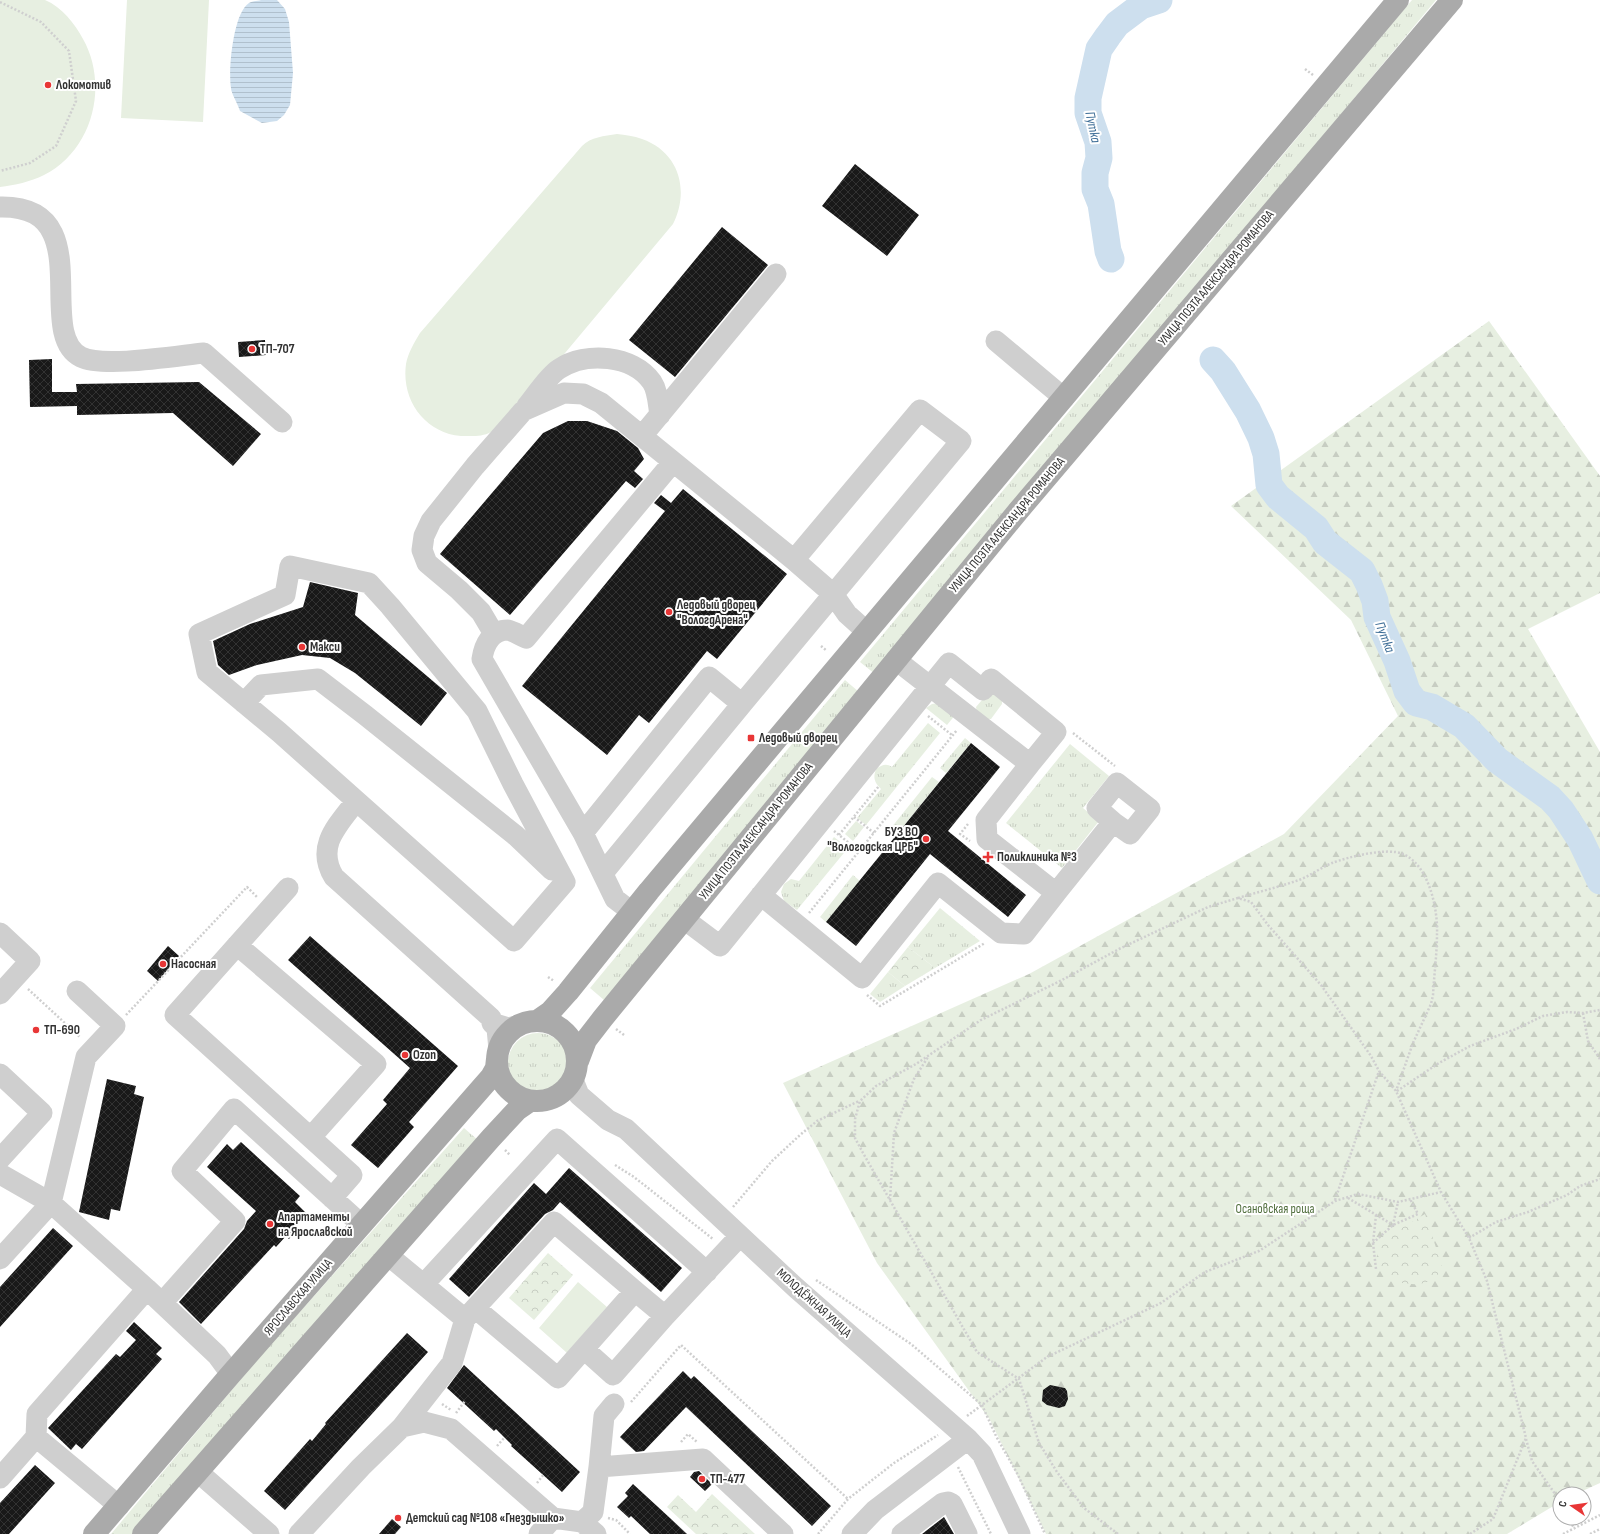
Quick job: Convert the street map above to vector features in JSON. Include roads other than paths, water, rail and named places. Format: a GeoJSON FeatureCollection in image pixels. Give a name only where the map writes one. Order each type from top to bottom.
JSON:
{"type":"FeatureCollection","features":[{"type":"Feature","properties":{"kind":"main road"},"geometry":{"type":"LineString","coordinates":[[528,1023],[554,1025],[569,1036],[575,1048],[573,1083],[549,1100],[530,1101],[515,1095],[503,1083],[500,1076],[498,1055],[507,1035],[528,1023],[550,1012],[568,992],[632,912],[866,632],[1398,0]]}},
{"type":"Feature","properties":{"kind":"main road","name":"УЛИЦА ПОЭТА АЛЕКСАНДРА РОМАНОВА"},"geometry":{"type":"LineString","coordinates":[[573,1083],[586,1040],[603,1018],[1019,510],[1452,0]]}},
{"type":"Feature","properties":{"kind":"main road","name":"ЯРОСЛАВСКАЯ УЛИЦА"},"geometry":{"type":"LineString","coordinates":[[94,1534],[231,1374],[491,1077],[496,1068],[498,1055]]}},
{"type":"Feature","properties":{"kind":"main road"},"geometry":{"type":"LineString","coordinates":[[144,1534],[491,1138],[517,1110],[530,1101]]}},
{"type":"Feature","properties":{"kind":"street"},"geometry":{"type":"LineString","coordinates":[[0,207],[11,207],[30,211],[44,220],[53,235],[61,264],[62,328],[69,347],[80,356],[96,362],[204,353],[282,422]]}},
{"type":"Feature","properties":{"kind":"street"},"geometry":{"type":"LineString","coordinates":[[642,436],[776,274]]}},
{"type":"Feature","properties":{"kind":"street"},"geometry":{"type":"LineString","coordinates":[[996,340],[1064,398]]}},
{"type":"Feature","properties":{"kind":"street"},"geometry":{"type":"LineString","coordinates":[[494,634],[481,612],[427,562],[422,550],[424,536],[431,521],[475,466],[558,369],[570,363],[600,359],[624,361],[635,366],[653,383],[657,393],[660,415]]}},
{"type":"Feature","properties":{"kind":"street"},"geometry":{"type":"LineString","coordinates":[[523,411],[564,392],[583,394],[601,402],[834,594],[847,614],[866,632]]}},
{"type":"Feature","properties":{"kind":"street"},"geometry":{"type":"LineString","coordinates":[[603,872],[961,441],[920,410],[794,560]]}},
{"type":"Feature","properties":{"kind":"street"},"geometry":{"type":"LineString","coordinates":[[632,912],[615,899],[583,833],[482,659],[484,644],[494,634],[508,630],[526,638],[673,462]]}},
{"type":"Feature","properties":{"kind":"street"},"geometry":{"type":"LineString","coordinates":[[290,566],[369,583],[477,711],[513,784],[565,882],[514,941],[207,672],[199,634],[284,595],[290,566]]}},
{"type":"Feature","properties":{"kind":"street"},"geometry":{"type":"LineString","coordinates":[[896,660],[1030,764]]}},
{"type":"Feature","properties":{"kind":"street"},"geometry":{"type":"LineString","coordinates":[[684,919],[720,946],[949,663],[982,690],[991,679],[1056,732],[986,820],[987,839],[1056,893]]}},
{"type":"Feature","properties":{"kind":"street"},"geometry":{"type":"LineString","coordinates":[[583,833],[709,677],[742,704]]}},
{"type":"Feature","properties":{"kind":"street"},"geometry":{"type":"LineString","coordinates":[[244,703],[261,685],[318,679],[515,835],[565,882]]}},
{"type":"Feature","properties":{"kind":"street"},"geometry":{"type":"LineString","coordinates":[[356,801],[330,837],[327,848],[327,862],[334,877],[491,1018],[492,1023],[497,1028],[498,1055]]}},
{"type":"Feature","properties":{"kind":"street"},"geometry":{"type":"LineString","coordinates":[[761,895],[862,978],[938,883],[1001,933],[1024,934],[1113,822]]}},
{"type":"Feature","properties":{"kind":"street"},"geometry":{"type":"LineString","coordinates":[[288,888],[175,1015],[352,1175],[332,1198]]}},
{"type":"Feature","properties":{"kind":"street"},"geometry":{"type":"LineString","coordinates":[[0,933],[30,961],[0,994]]}},
{"type":"Feature","properties":{"kind":"street"},"geometry":{"type":"LineString","coordinates":[[237,945],[376,1064],[311,1137]]}},
{"type":"Feature","properties":{"kind":"street"},"geometry":{"type":"LineString","coordinates":[[0,1259],[50,1203],[86,1057],[115,1026],[77,991]]}},
{"type":"Feature","properties":{"kind":"street"},"geometry":{"type":"LineString","coordinates":[[492,1023],[508,1028],[528,1023]]}},
{"type":"Feature","properties":{"kind":"street"},"geometry":{"type":"LineString","coordinates":[[0,1074],[42,1113],[0,1159]]}},
{"type":"Feature","properties":{"kind":"street","name":"МОЛОДЁЖНАЯ УЛИЦА"},"geometry":{"type":"LineString","coordinates":[[573,1083],[608,1120],[626,1129],[953,1434],[982,1454],[1020,1534]]}},
{"type":"Feature","properties":{"kind":"street"},"geometry":{"type":"LineString","coordinates":[[0,1478],[36,1437],[37,1414],[154,1296],[235,1221],[182,1171],[234,1109],[362,1225]]}},
{"type":"Feature","properties":{"kind":"street"},"geometry":{"type":"LineString","coordinates":[[424,1284],[557,1140],[707,1272]]}},
{"type":"Feature","properties":{"kind":"street"},"geometry":{"type":"LineString","coordinates":[[0,1174],[50,1203],[154,1296],[220,1358],[231,1374]]}},
{"type":"Feature","properties":{"kind":"street"},"geometry":{"type":"LineString","coordinates":[[299,1534],[361,1467],[402,1427],[452,1363],[470,1313],[554,1222],[665,1316]]}},
{"type":"Feature","properties":{"kind":"street"},"geometry":{"type":"LineString","coordinates":[[584,1349],[613,1375],[665,1316],[740,1236]]}},
{"type":"Feature","properties":{"kind":"street"},"geometry":{"type":"LineString","coordinates":[[389,1256],[424,1284],[470,1313],[558,1378],[635,1291]]}},
{"type":"Feature","properties":{"kind":"street"},"geometry":{"type":"LineString","coordinates":[[402,1427],[424,1422],[451,1429],[553,1518],[590,1523],[599,1467],[604,1416],[622,1404]]}},
{"type":"Feature","properties":{"kind":"street"},"geometry":{"type":"LineString","coordinates":[[863,1530],[875,1510],[950,1453],[953,1434]]}},
{"type":"Feature","properties":{"kind":"street"},"geometry":{"type":"LineString","coordinates":[[36,1437],[119,1506]]}},
{"type":"Feature","properties":{"kind":"street"},"geometry":{"type":"LineString","coordinates":[[599,1467],[703,1459],[783,1534]]}},
{"type":"Feature","properties":{"kind":"street"},"geometry":{"type":"LineString","coordinates":[[198,1472],[269,1534]]}},
{"type":"Feature","properties":{"kind":"street"},"geometry":{"type":"LineString","coordinates":[[902,1534],[943,1503],[948,1502],[952,1504],[967,1534]]}},
{"type":"Feature","properties":{"kind":"street"},"geometry":{"type":"LineString","coordinates":[[539,1534],[553,1518]]}},
{"type":"Feature","properties":{"kind":"water"},"geometry":{"type":"Polygon","coordinates":[[[261,0],[277,0],[285,9],[289,22],[293,73],[290,105],[284,115],[277,121],[262,123],[240,111],[231,90],[230,80],[231,56],[235,30],[239,18],[249,3],[261,0]]]}},
{"type":"Feature","properties":{"kind":"waterway","name":"Путка"},"geometry":{"type":"LineString","coordinates":[[1111,259],[1108,251],[1101,204],[1095,189],[1095,173],[1099,158],[1098,142],[1088,113],[1088,98],[1099,49],[1108,36],[1117,24],[1141,6],[1159,0]]}},
{"type":"Feature","properties":{"kind":"waterway","name":"Путка"},"geometry":{"type":"LineString","coordinates":[[1213,360],[1223,371],[1248,411],[1261,438],[1266,454],[1269,485],[1278,497],[1316,528],[1325,542],[1362,571],[1375,601],[1377,617],[1397,661],[1407,691],[1416,703],[1432,707],[1464,726],[1497,760],[1550,798],[1561,810],[1580,839],[1600,881]]}},
{"type":"Feature","properties":{"kind":"place","name":"Локомотив"},"geometry":{"type":"Point","coordinates":[48,85]}},
{"type":"Feature","properties":{"kind":"place","name":"ТП-707"},"geometry":{"type":"Point","coordinates":[252,349]}},
{"type":"Feature","properties":{"kind":"place","name":"Ледовый дворец \"ВологдАрена\""},"geometry":{"type":"Point","coordinates":[669,612]}},
{"type":"Feature","properties":{"kind":"place","name":"Макси"},"geometry":{"type":"Point","coordinates":[302,647]}},
{"type":"Feature","properties":{"kind":"place","name":"Ледовый дворец"},"geometry":{"type":"Point","coordinates":[751,738]}},
{"type":"Feature","properties":{"kind":"place","name":"БУЗ ВО \"Вологодская ЦРБ\""},"geometry":{"type":"Point","coordinates":[926,839]}},
{"type":"Feature","properties":{"kind":"place","name":"Поликлиника №3"},"geometry":{"type":"Point","coordinates":[988,857]}},
{"type":"Feature","properties":{"kind":"place","name":"Насосная"},"geometry":{"type":"Point","coordinates":[163,964]}},
{"type":"Feature","properties":{"kind":"place","name":"ТП-690"},"geometry":{"type":"Point","coordinates":[36,1030]}},
{"type":"Feature","properties":{"kind":"place","name":"Ozon"},"geometry":{"type":"Point","coordinates":[405,1055]}},
{"type":"Feature","properties":{"kind":"place","name":"Апартаменты на Ярославской"},"geometry":{"type":"Point","coordinates":[270,1224]}},
{"type":"Feature","properties":{"kind":"place","name":"ТП-477"},"geometry":{"type":"Point","coordinates":[702,1479]}},
{"type":"Feature","properties":{"kind":"place","name":"Детский сад №108 «Гнездышко»"},"geometry":{"type":"Point","coordinates":[398,1518]}},
{"type":"Feature","properties":{"kind":"park label","name":"Осановская роща"},"geometry":{"type":"Point","coordinates":[1275,1209]}}]}
